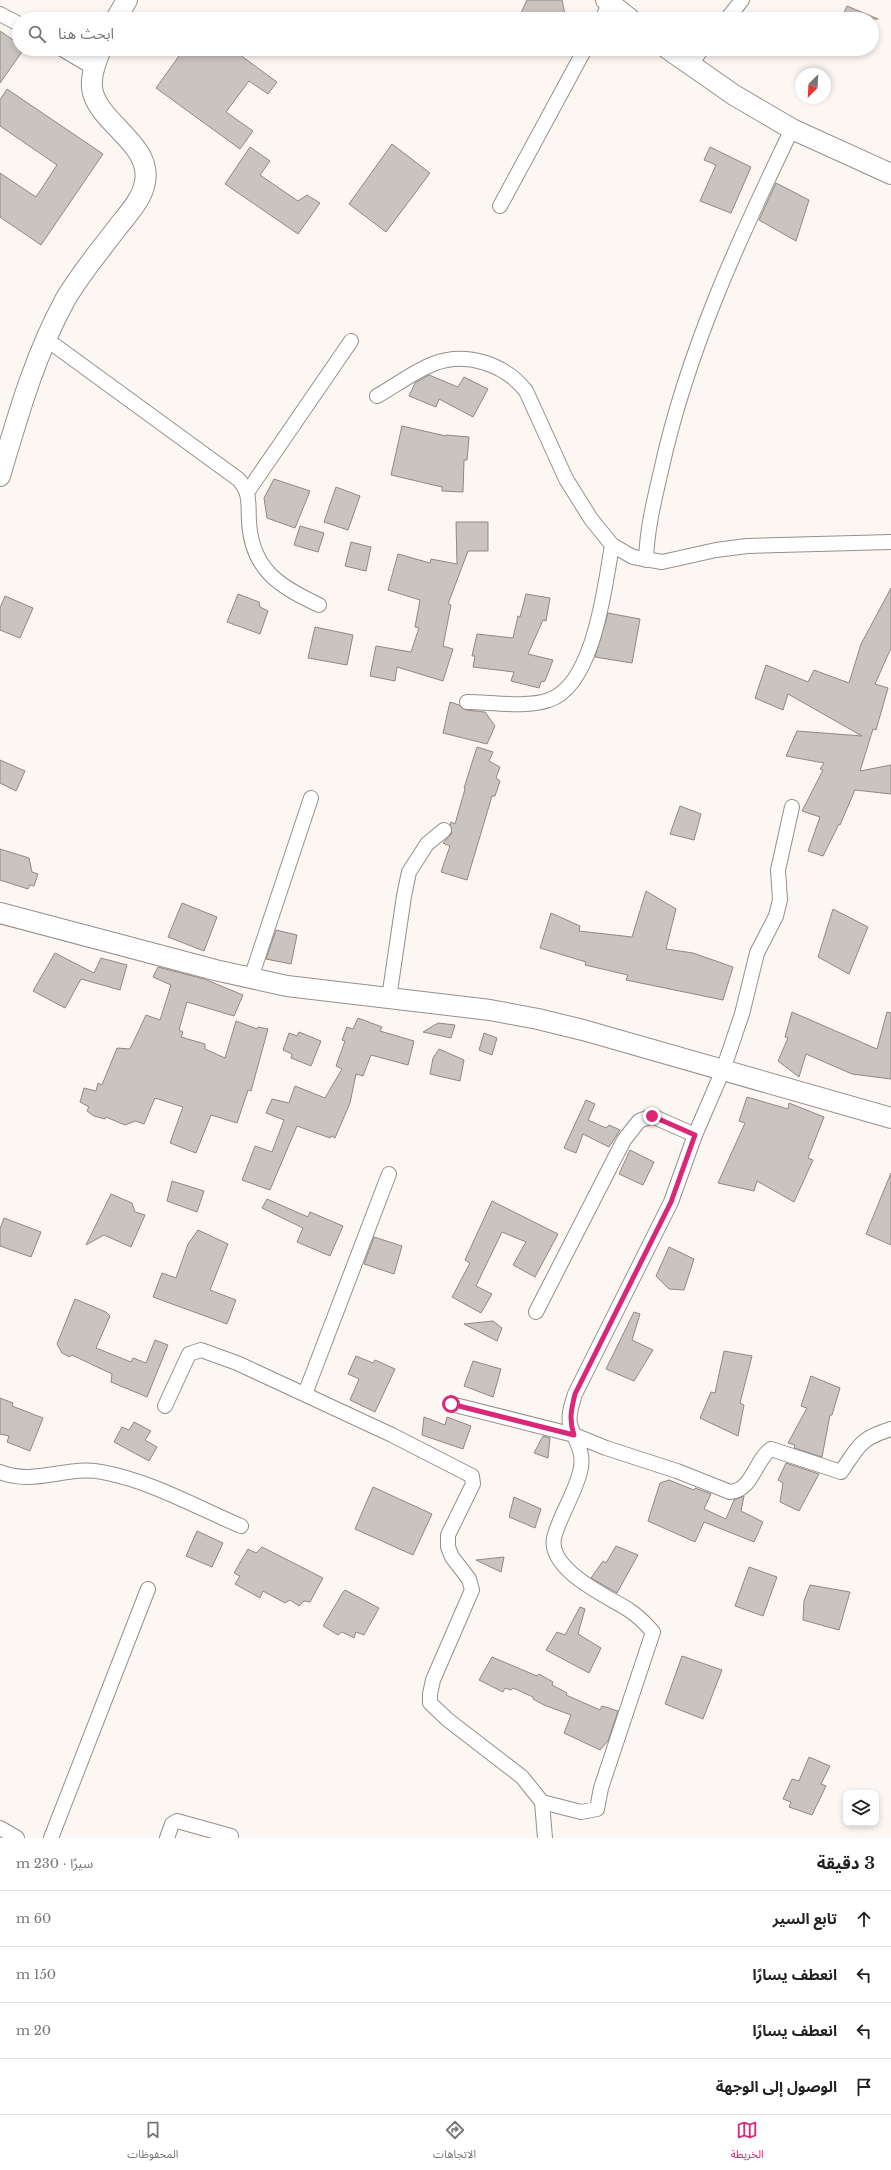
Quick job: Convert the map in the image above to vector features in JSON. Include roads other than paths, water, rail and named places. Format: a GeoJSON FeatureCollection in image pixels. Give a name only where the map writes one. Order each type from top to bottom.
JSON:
{"type":"FeatureCollection","features":[{"type":"Feature","properties":{"kind":"street"},"geometry":{"type":"LineString","coordinates":[[120,12],[126,0]]}},
{"type":"Feature","properties":{"kind":"street"},"geometry":{"type":"LineString","coordinates":[[733,12],[742,0]]}},
{"type":"Feature","properties":{"kind":"street"},"geometry":{"type":"LineString","coordinates":[[606,7],[616,12]]}},
{"type":"Feature","properties":{"kind":"street"},"geometry":{"type":"LineString","coordinates":[[0,14],[12,20]]}},
{"type":"Feature","properties":{"kind":"street"},"geometry":{"type":"LineString","coordinates":[[74,56],[94,68]]}},
{"type":"Feature","properties":{"kind":"street"},"geometry":{"type":"LineString","coordinates":[[0,476],[28,384],[46,339],[66,298],[134,206],[145,182],[146,171],[141,157],[98,104],[93,93],[94,68],[99,56]]}},
{"type":"Feature","properties":{"kind":"street"},"geometry":{"type":"LineString","coordinates":[[500,206],[582,56]]}},
{"type":"Feature","properties":{"kind":"street"},"geometry":{"type":"LineString","coordinates":[[678,56],[734,95],[792,130],[891,174]]}},
{"type":"Feature","properties":{"kind":"street"},"geometry":{"type":"LineString","coordinates":[[690,65],[697,56]]}},
{"type":"Feature","properties":{"kind":"street"},"geometry":{"type":"LineString","coordinates":[[646,560],[648,526],[666,447],[688,371],[738,247],[792,130]]}},
{"type":"Feature","properties":{"kind":"street"},"geometry":{"type":"LineString","coordinates":[[46,339],[242,482],[248,491],[251,538],[263,567],[273,579],[292,592],[319,605]]}},
{"type":"Feature","properties":{"kind":"street"},"geometry":{"type":"LineString","coordinates":[[248,491],[351,341]]}},
{"type":"Feature","properties":{"kind":"street"},"geometry":{"type":"LineString","coordinates":[[377,396],[420,371],[443,361],[455,359],[472,360],[486,363],[507,372],[526,391],[566,479],[591,518],[612,545],[622,552],[646,560],[672,561],[716,550],[747,546],[891,542]]}},
{"type":"Feature","properties":{"kind":"street"},"geometry":{"type":"LineString","coordinates":[[467,702],[527,703],[548,701],[560,696],[567,689],[585,660],[593,640],[612,545]]}},
{"type":"Feature","properties":{"kind":"street"},"geometry":{"type":"LineString","coordinates":[[251,978],[311,798]]}},
{"type":"Feature","properties":{"kind":"street"},"geometry":{"type":"LineString","coordinates":[[542,1802],[581,1812],[597,1809],[601,1788],[653,1632],[630,1610],[591,1588],[562,1565],[554,1552],[554,1539],[581,1468],[582,1454],[570,1423],[571,1410],[575,1394],[671,1202],[695,1135],[723,1070],[742,1014],[757,952],[776,916],[780,900],[778,870],[792,807]]}},
{"type":"Feature","properties":{"kind":"street"},"geometry":{"type":"LineString","coordinates":[[389,998],[409,872],[427,844],[444,830]]}},
{"type":"Feature","properties":{"kind":"street"},"geometry":{"type":"LineString","coordinates":[[0,913],[215,970],[251,978],[304,988],[490,1010],[538,1019],[891,1118]]}},
{"type":"Feature","properties":{"kind":"street"},"geometry":{"type":"LineString","coordinates":[[536,1312],[624,1140],[639,1121],[652,1116],[695,1135]]}},
{"type":"Feature","properties":{"kind":"street"},"geometry":{"type":"LineString","coordinates":[[305,1394],[388,1174]]}},
{"type":"Feature","properties":{"kind":"street"},"geometry":{"type":"LineString","coordinates":[[165,1406],[186,1360],[195,1351],[208,1352],[230,1360],[305,1394],[465,1471],[472,1476],[472,1484],[448,1535],[448,1548],[452,1557],[469,1579],[472,1590],[434,1680],[430,1694],[430,1703],[448,1720],[522,1776],[542,1802],[545,1838]]}},
{"type":"Feature","properties":{"kind":"street"},"geometry":{"type":"LineString","coordinates":[[451,1404],[574,1435],[606,1448],[677,1471],[730,1492],[738,1491],[747,1483],[766,1453],[771,1449],[840,1472],[860,1444],[872,1435],[891,1429]]}},
{"type":"Feature","properties":{"kind":"street"},"geometry":{"type":"LineString","coordinates":[[0,1472],[23,1478],[79,1471],[102,1472],[150,1486],[241,1526]]}},
{"type":"Feature","properties":{"kind":"street"},"geometry":{"type":"LineString","coordinates":[[51,1838],[148,1589]]}},
{"type":"Feature","properties":{"kind":"street"},"geometry":{"type":"LineString","coordinates":[[167,1838],[172,1824],[177,1821],[230,1836]]}},
{"type":"Feature","properties":{"kind":"street"},"geometry":{"type":"LineString","coordinates":[[0,1828],[17,1838]]}}]}
